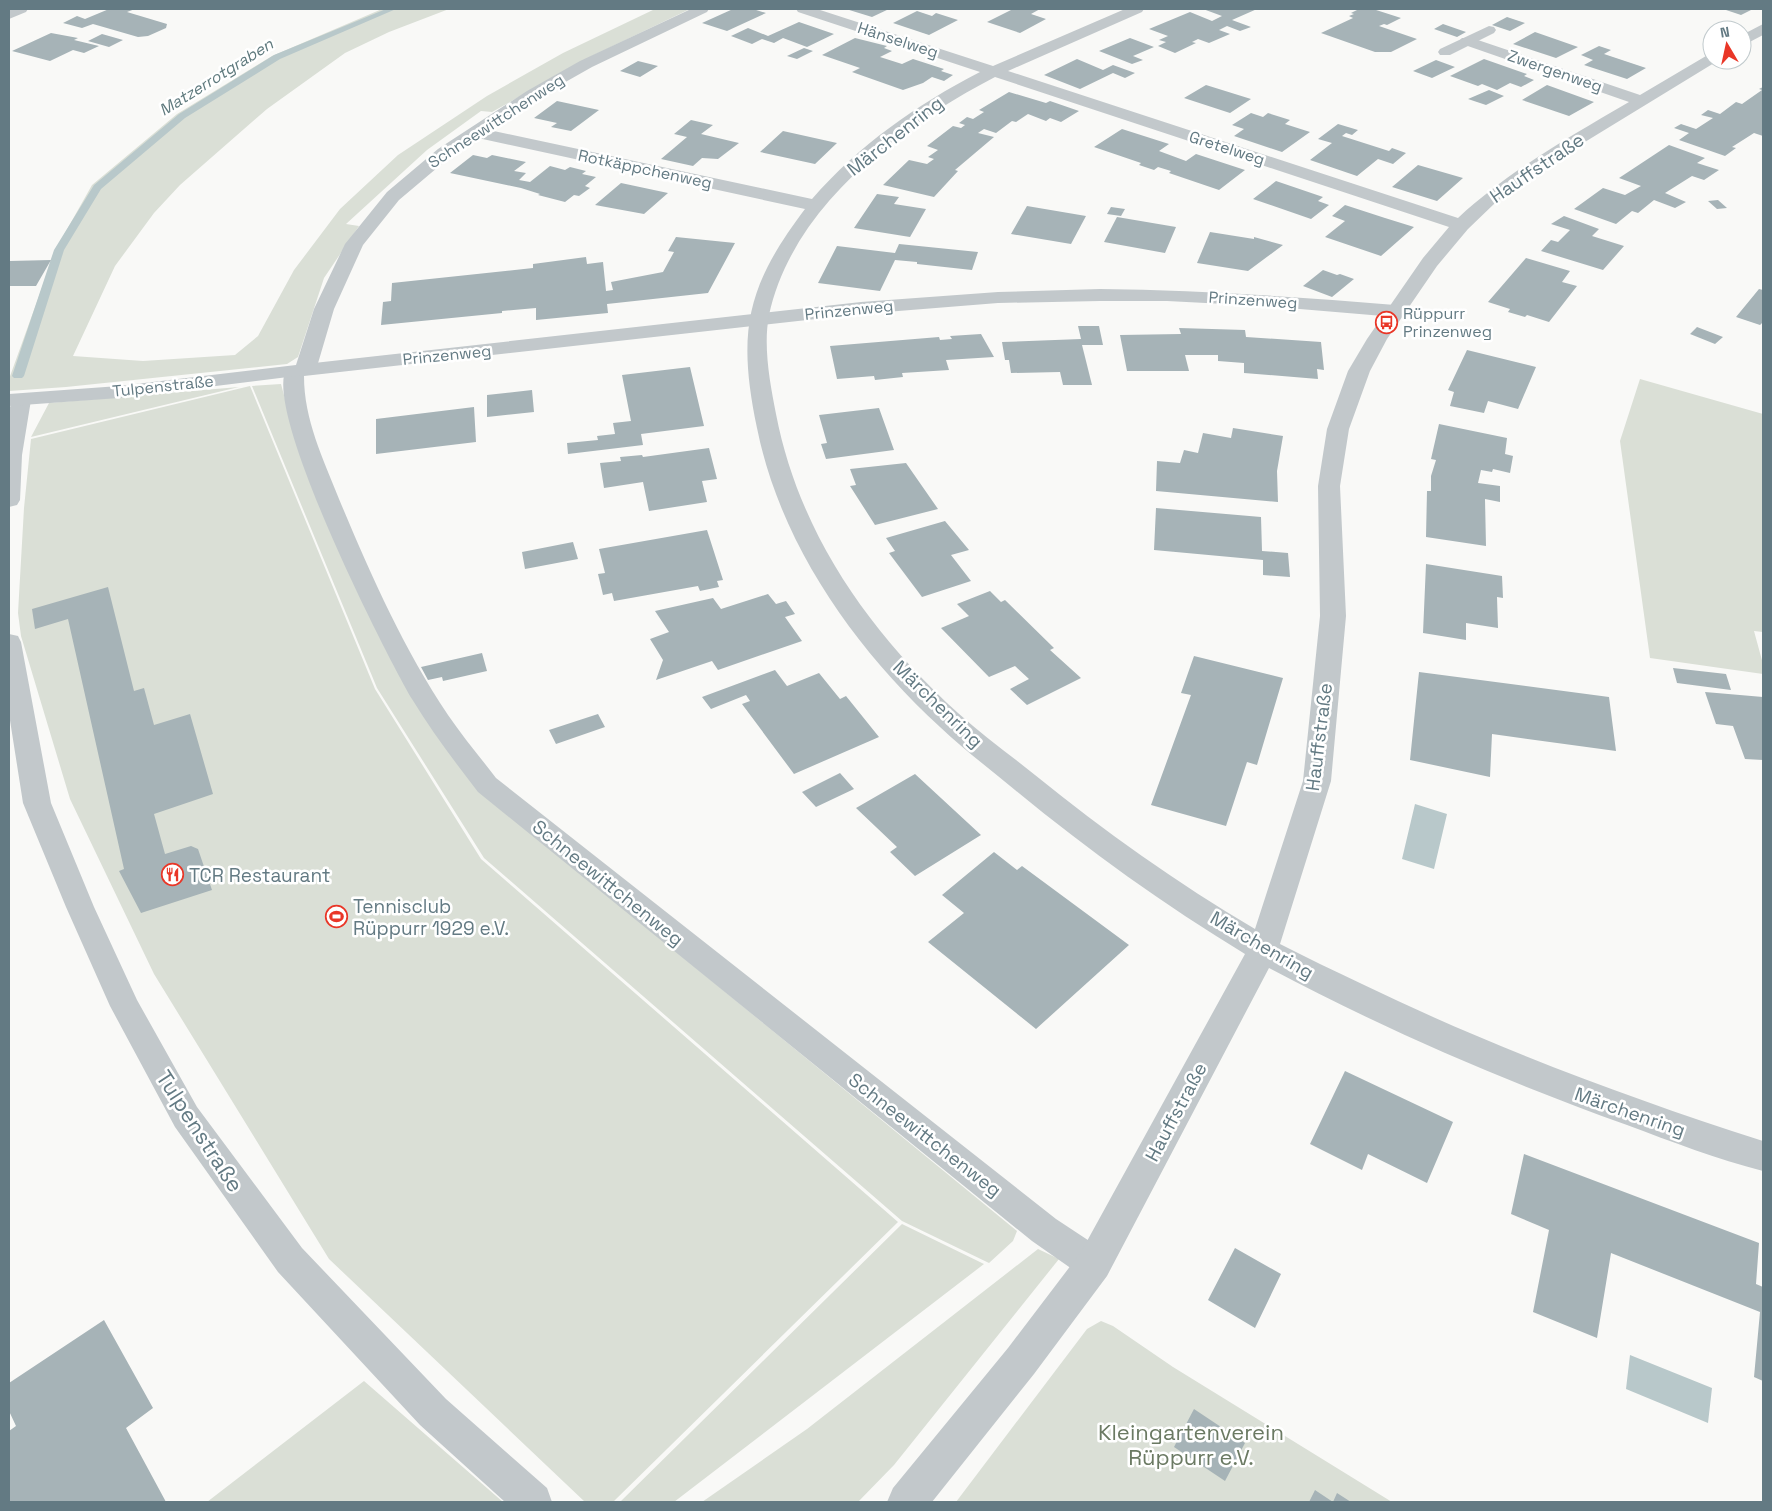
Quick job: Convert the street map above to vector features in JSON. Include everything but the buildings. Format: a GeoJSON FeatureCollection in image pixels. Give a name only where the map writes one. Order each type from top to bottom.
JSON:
{"type":"FeatureCollection","features":[{"type":"Feature","properties":{"kind":"street"},"geometry":{"type":"LineString","coordinates":[[9,14],[21,9]]}},
{"type":"Feature","properties":{"kind":"street","name":"Schneewittchenweg"},"geometry":{"type":"LineString","coordinates":[[299,371],[324,309],[354,244],[393,196],[426,166],[533,94],[586,64],[702,9]]}},
{"type":"Feature","properties":{"kind":"street","name":"Hänselweg"},"geometry":{"type":"LineString","coordinates":[[803,9],[993,72]]}},
{"type":"Feature","properties":{"kind":"street","name":"Märchenring"},"geometry":{"type":"LineString","coordinates":[[1137,9],[993,72],[946,96],[896,129],[847,171],[800,227],[766,292],[758,320],[758,377],[768,431],[779,478],[797,522],[824,571],[861,623],[907,678],[957,727],[1067,818],[1167,888],[1263,950],[1394,1015],[1524,1073],[1626,1112],[1763,1156]]}},
{"type":"Feature","properties":{"kind":"street"},"geometry":{"type":"LineString","coordinates":[[1752,35],[1763,29]]}},
{"type":"Feature","properties":{"kind":"street","name":"Zwergenweg"},"geometry":{"type":"LineString","coordinates":[[1467,41],[1642,101]]}},
{"type":"Feature","properties":{"kind":"street","name":"Hauffstraße"},"geometry":{"type":"LineString","coordinates":[[907,1502],[1021,1362],[1094,1264],[1263,950],[1317,781],[1333,616],[1329,486],[1338,429],[1359,371],[1377,338],[1430,262],[1461,225],[1512,180],[1702,65]]}},
{"type":"Feature","properties":{"kind":"street","name":"Gretelweg"},"geometry":{"type":"LineString","coordinates":[[993,72],[1461,225]]}},
{"type":"Feature","properties":{"kind":"street","name":"Rotkäppchenweg"},"geometry":{"type":"LineString","coordinates":[[474,132],[817,206]]}},
{"type":"Feature","properties":{"kind":"street","name":"Tulpenstraße"},"geometry":{"type":"LineString","coordinates":[[15,400],[120,392],[299,371]]}},
{"type":"Feature","properties":{"kind":"lane"},"geometry":{"type":"LineString","coordinates":[[1445,52],[1489,30]]}},
{"type":"Feature","properties":{"kind":"lane","name":"Prinzenweg"},"geometry":{"type":"LineString","coordinates":[[299,371],[952,299],[1134,295],[1235,298],[1395,311]]}},
{"type":"Feature","properties":{"kind":"lane","name":"Schneewittchenweg"},"geometry":{"type":"LineString","coordinates":[[299,371],[293,388],[299,426],[352,559],[408,670],[439,722],[486,785],[1037,1224],[1094,1264]]}},
{"type":"Feature","properties":{"kind":"lane","name":"Tulpenstraße"},"geometry":{"type":"LineString","coordinates":[[9,500],[15,400]]}},
{"type":"Feature","properties":{"kind":"lane","name":"Tulpenstraße"},"geometry":{"type":"LineString","coordinates":[[9,642],[37,803],[80,907],[125,1006],[186,1117],[290,1260],[433,1412],[534,1502]]}},
{"type":"Feature","properties":{"kind":"green space"},"geometry":{"type":"Polygon","coordinates":[[[382,9],[449,9],[389,32],[345,53],[267,109],[180,185],[154,213],[115,266],[73,356],[143,361],[235,355],[258,336],[294,270],[340,209],[398,155],[487,96],[563,53],[655,9],[690,9],[594,55],[492,112],[481,111],[427,150],[346,224],[359,226],[324,278],[298,357],[287,364],[66,387],[9,391],[9,379],[56,249],[92,185],[177,114],[272,56],[382,9]]]}},
{"type":"Feature","properties":{"kind":"green space"},"geometry":{"type":"Polygon","coordinates":[[[1640,379],[1763,414],[1763,632],[1754,631],[1763,664],[1763,674],[1650,658],[1620,441],[1640,379]]]}},
{"type":"Feature","properties":{"kind":"green space"},"geometry":{"type":"Polygon","coordinates":[[[281,384],[296,440],[481,788],[657,936],[1017,1231],[1013,1241],[989,1263],[902,1221],[484,858],[377,688],[252,386],[281,384]]]}},
{"type":"Feature","properties":{"kind":"green space","name":"Tennisclub Rüppurr 1929 e.V."},"geometry":{"type":"Polygon","coordinates":[[[250,386],[375,689],[481,859],[898,1222],[613,1502],[585,1502],[329,1259],[154,974],[70,799],[21,636],[18,613],[24,508],[31,439],[250,386]]]}},
{"type":"Feature","properties":{"kind":"green space"},"geometry":{"type":"Polygon","coordinates":[[[239,387],[31,437],[49,403],[239,387]]]}},
{"type":"Feature","properties":{"kind":"green space"},"geometry":{"type":"Polygon","coordinates":[[[902,1224],[984,1264],[674,1502],[620,1502],[902,1224]]]}},
{"type":"Feature","properties":{"kind":"green space"},"geometry":{"type":"Polygon","coordinates":[[[1038,1249],[1059,1259],[894,1465],[858,1502],[702,1502],[807,1429],[1038,1249]]]}},
{"type":"Feature","properties":{"kind":"green space","name":"Kleingartenverein Rüppurr e.V."},"geometry":{"type":"Polygon","coordinates":[[[1101,1321],[1113,1326],[1173,1367],[1392,1502],[956,1502],[1087,1329],[1101,1321]]]}},
{"type":"Feature","properties":{"kind":"green space"},"geometry":{"type":"Polygon","coordinates":[[[364,1381],[503,1502],[207,1502],[364,1381]]]}},
{"type":"Feature","properties":{"kind":"shaded area"},"geometry":{"type":"Polygon","coordinates":[[[1415,804],[1447,814],[1434,869],[1402,859],[1415,804]]]}},
{"type":"Feature","properties":{"kind":"shaded area"},"geometry":{"type":"Polygon","coordinates":[[[1630,1355],[1712,1388],[1708,1423],[1626,1389],[1630,1355]]]}},
{"type":"Feature","properties":{"kind":"waterway","name":"Matzerrotgraben"},"geometry":{"type":"LineString","coordinates":[[18,376],[59,250],[97,187],[182,116],[277,57],[392,9]]}},
{"type":"Feature","properties":{"kind":"place","name":"Rüppurr Prinzenweg"},"geometry":{"type":"Point","coordinates":[1387,322]}},
{"type":"Feature","properties":{"kind":"place","name":"TCR Restaurant"},"geometry":{"type":"Point","coordinates":[173,875]}},
{"type":"Feature","properties":{"kind":"place","name":"Tennisclub Rüppurr 1929 e.V."},"geometry":{"type":"Point","coordinates":[337,917]}}]}
